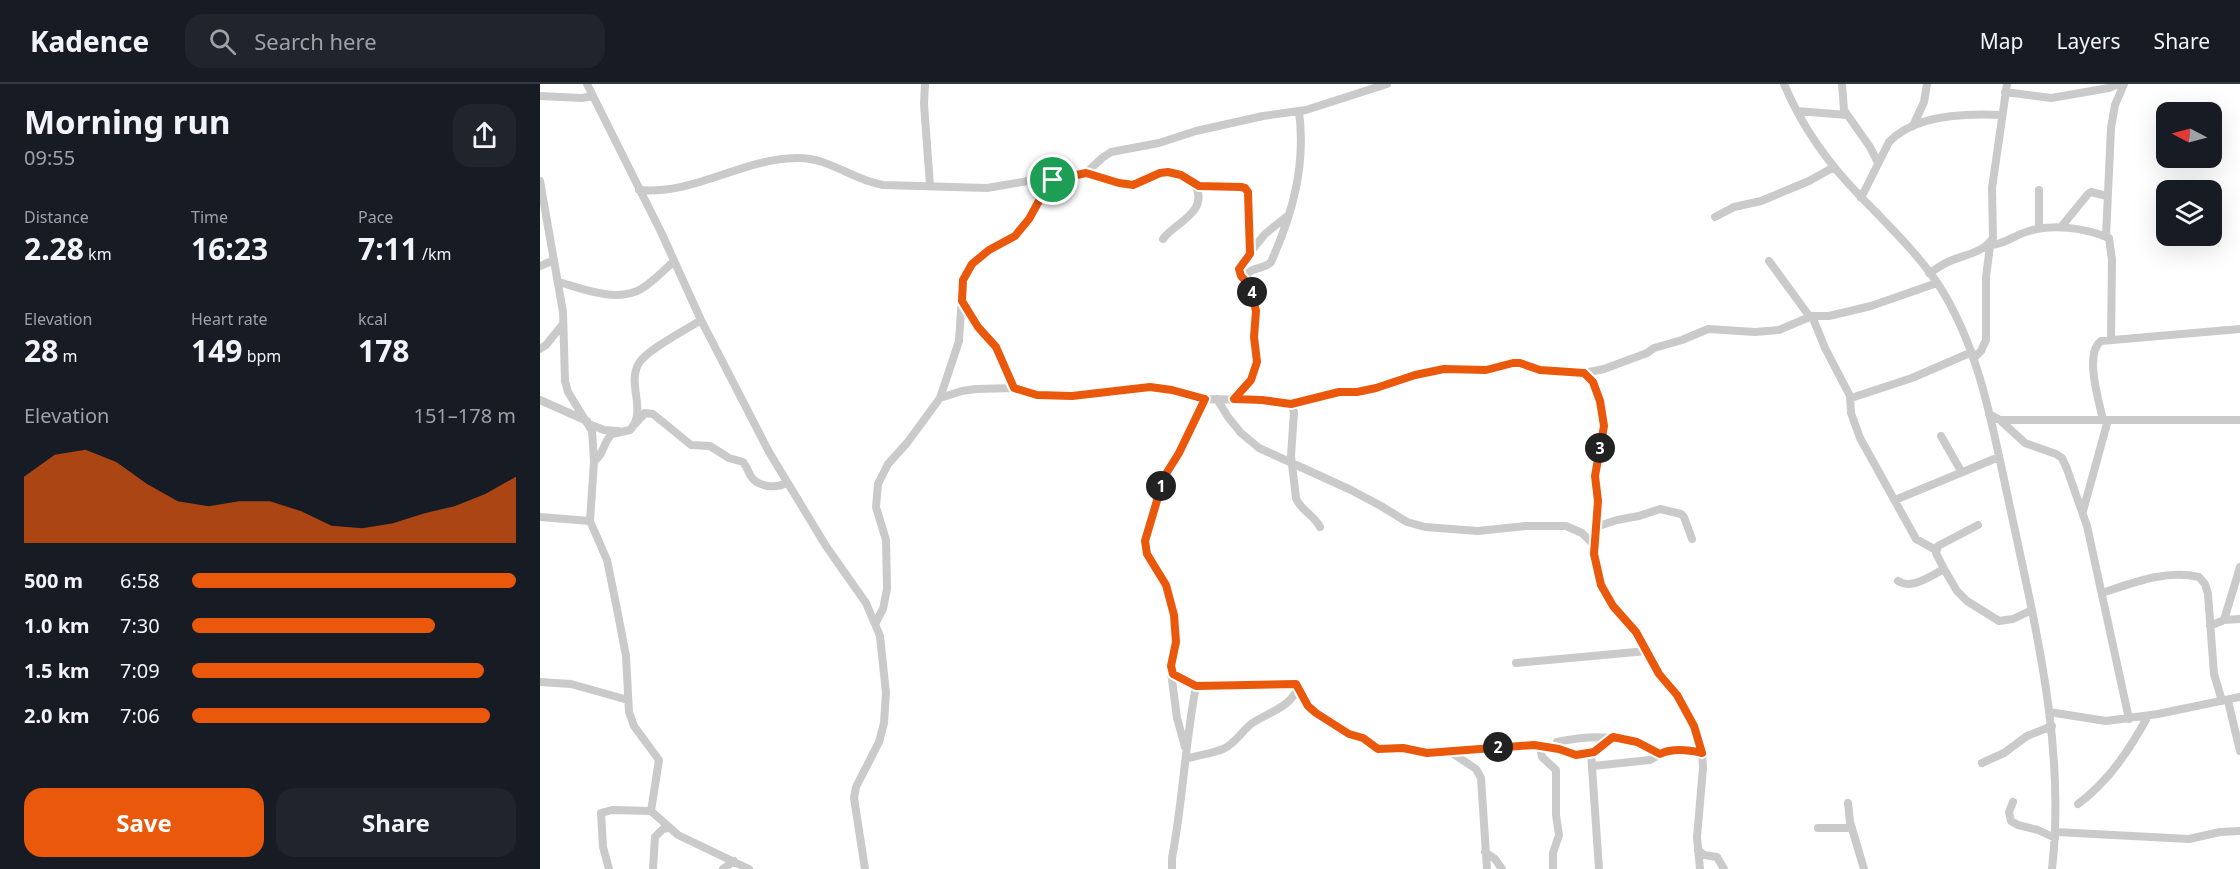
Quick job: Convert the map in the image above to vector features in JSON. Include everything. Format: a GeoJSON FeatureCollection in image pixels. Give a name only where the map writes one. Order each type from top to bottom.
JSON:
{"type":"FeatureCollection","features":[{"type":"Feature","properties":{"kind":"street"},"geometry":{"type":"LineString","coordinates":[[587,84],[701,320],[786,483],[866,603],[875,624],[882,647],[884,723],[879,742],[856,787],[854,798],[865,869]]}},
{"type":"Feature","properties":{"kind":"street"},"geometry":{"type":"LineString","coordinates":[[925,84],[924,104],[930,186]]}},
{"type":"Feature","properties":{"kind":"street"},"geometry":{"type":"LineString","coordinates":[[1086,173],[1111,152],[1159,143],[1196,131],[1263,116],[1299,111],[1387,84]]}},
{"type":"Feature","properties":{"kind":"street"},"geometry":{"type":"LineString","coordinates":[[1784,84],[1809,132],[1834,167],[1890,227],[1937,283],[1973,354],[1999,457],[2032,610],[2052,726],[2056,767],[2052,869]]}},
{"type":"Feature","properties":{"kind":"street"},"geometry":{"type":"LineString","coordinates":[[1842,84],[1842,102],[1847,115],[1870,147],[1878,163]]}},
{"type":"Feature","properties":{"kind":"street"},"geometry":{"type":"LineString","coordinates":[[1913,126],[1924,102],[1927,84]]}},
{"type":"Feature","properties":{"kind":"street"},"geometry":{"type":"LineString","coordinates":[[1851,398],[1982,351],[1986,340],[1986,277],[1989,246],[1994,230],[1992,188],[2006,88],[2051,98],[2109,88],[2118,84]]}},
{"type":"Feature","properties":{"kind":"street"},"geometry":{"type":"LineString","coordinates":[[2106,236],[2112,115],[2124,84]]}},
{"type":"Feature","properties":{"kind":"street"},"geometry":{"type":"LineString","coordinates":[[540,96],[582,98],[593,96]]}},
{"type":"Feature","properties":{"kind":"street"},"geometry":{"type":"LineString","coordinates":[[1234,399],[1251,380],[1257,362],[1254,337],[1256,311],[1247,274],[1271,262],[1298,189],[1302,161],[1299,111]]}},
{"type":"Feature","properties":{"kind":"street"},"geometry":{"type":"LineString","coordinates":[[1797,111],[1847,115]]}},
{"type":"Feature","properties":{"kind":"street"},"geometry":{"type":"LineString","coordinates":[[1861,198],[1888,142],[1895,135],[1913,126],[1954,115],[2001,115]]}},
{"type":"Feature","properties":{"kind":"street"},"geometry":{"type":"LineString","coordinates":[[639,190],[660,191],[683,187],[764,161],[794,158],[827,162],[871,183],[930,186],[987,188],[1034,180],[1053,180],[1086,173],[1133,185],[1160,173],[1168,172],[1181,175],[1195,185],[1209,188],[1245,188],[1248,192],[1250,214],[1250,254]]}},
{"type":"Feature","properties":{"kind":"street"},"geometry":{"type":"LineString","coordinates":[[1715,218],[1734,207],[1761,201],[1809,181],[1834,167]]}},
{"type":"Feature","properties":{"kind":"street"},"geometry":{"type":"LineString","coordinates":[[875,624],[883,609],[887,589],[886,540],[876,507],[878,484],[888,464],[907,443],[940,398],[959,341],[963,280],[972,264],[989,250],[1015,236],[1029,219],[1053,180]]}},
{"type":"Feature","properties":{"kind":"street"},"geometry":{"type":"LineString","coordinates":[[540,181],[559,282],[565,381],[573,401],[592,431],[594,461],[590,521],[607,560],[626,656],[628,712],[634,726],[659,760],[651,812]]}},
{"type":"Feature","properties":{"kind":"street"},"geometry":{"type":"LineString","coordinates":[[1163,239],[1186,220],[1197,204],[1199,194],[1195,185]]}},
{"type":"Feature","properties":{"kind":"street"},"geometry":{"type":"LineString","coordinates":[[2039,190],[2039,228]]}},
{"type":"Feature","properties":{"kind":"street"},"geometry":{"type":"LineString","coordinates":[[2061,227],[2088,194],[2091,192],[2107,196]]}},
{"type":"Feature","properties":{"kind":"street"},"geometry":{"type":"LineString","coordinates":[[1250,286],[1241,276],[1239,269],[1265,234],[1289,214]]}},
{"type":"Feature","properties":{"kind":"street"},"geometry":{"type":"LineString","coordinates":[[1929,273],[1949,261],[2039,228],[2061,227],[2106,236],[2111,243],[2112,260],[2111,339]]}},
{"type":"Feature","properties":{"kind":"street"},"geometry":{"type":"LineString","coordinates":[[540,266],[554,260]]}},
{"type":"Feature","properties":{"kind":"street"},"geometry":{"type":"LineString","coordinates":[[1769,261],[1811,316],[1851,398],[1851,413],[1860,438],[1916,539],[1936,550],[1944,569],[1961,595],[1999,621],[2013,619],[2032,610]]}},
{"type":"Feature","properties":{"kind":"street"},"geometry":{"type":"LineString","coordinates":[[559,282],[608,294],[627,294],[644,288],[673,262]]}},
{"type":"Feature","properties":{"kind":"street"},"geometry":{"type":"LineString","coordinates":[[940,398],[962,390],[975,389],[1014,388],[1037,395],[1072,396],[1150,387],[1205,399],[1262,400],[1291,404],[1339,392],[1357,392],[1376,388],[1415,375],[1444,369],[1486,370],[1520,363],[1536,369],[1584,373],[1604,369],[1708,329],[1769,332],[1779,330],[1811,316],[1829,316],[1871,306],[1937,283]]}},
{"type":"Feature","properties":{"kind":"street"},"geometry":{"type":"LineString","coordinates":[[962,301],[978,327],[996,347],[1014,388]]}},
{"type":"Feature","properties":{"kind":"street"},"geometry":{"type":"LineString","coordinates":[[634,424],[638,406],[633,384],[639,362],[701,320]]}},
{"type":"Feature","properties":{"kind":"street"},"geometry":{"type":"LineString","coordinates":[[540,349],[563,324]]}},
{"type":"Feature","properties":{"kind":"street"},"geometry":{"type":"LineString","coordinates":[[2082,512],[2105,420],[2095,378],[2093,351],[2098,343],[2111,339],[2240,329]]}},
{"type":"Feature","properties":{"kind":"street"},"geometry":{"type":"LineString","coordinates":[[1584,373],[1593,382],[1600,401],[1604,426],[1596,466],[1598,501],[1594,546],[1596,567],[1605,592],[1636,632],[1659,674],[1677,695],[1694,726],[1702,753],[1703,768],[1698,814],[1700,869]]}},
{"type":"Feature","properties":{"kind":"street"},"geometry":{"type":"LineString","coordinates":[[1186,755],[1177,718],[1171,671],[1176,642],[1174,615],[1166,585],[1147,554],[1145,541],[1164,477],[1179,453],[1205,399]]}},
{"type":"Feature","properties":{"kind":"street"},"geometry":{"type":"LineString","coordinates":[[1217,399],[1228,417],[1252,443],[1351,490],[1407,522],[1478,531],[1526,526],[1566,526],[1582,533],[1594,546]]}},
{"type":"Feature","properties":{"kind":"street"},"geometry":{"type":"LineString","coordinates":[[540,400],[604,430],[618,432],[630,430],[645,413],[653,414],[691,445],[710,446],[729,458],[743,462],[758,483],[775,487],[786,483]]}},
{"type":"Feature","properties":{"kind":"street"},"geometry":{"type":"LineString","coordinates":[[1291,404],[1294,412],[1293,464],[1298,504],[1315,518],[1320,527]]}},
{"type":"Feature","properties":{"kind":"street"},"geometry":{"type":"LineString","coordinates":[[1989,414],[2000,420],[2020,441],[2062,458],[2082,512],[2129,719]]}},
{"type":"Feature","properties":{"kind":"street"},"geometry":{"type":"LineString","coordinates":[[2000,420],[2240,420]]}},
{"type":"Feature","properties":{"kind":"street"},"geometry":{"type":"LineString","coordinates":[[594,461],[601,455],[608,438],[618,432]]}},
{"type":"Feature","properties":{"kind":"street"},"geometry":{"type":"LineString","coordinates":[[1941,436],[1961,471]]}},
{"type":"Feature","properties":{"kind":"street"},"geometry":{"type":"LineString","coordinates":[[1895,500],[1999,457]]}},
{"type":"Feature","properties":{"kind":"street"},"geometry":{"type":"LineString","coordinates":[[1596,528],[1617,519],[1666,509],[1684,516],[1692,538]]}},
{"type":"Feature","properties":{"kind":"street"},"geometry":{"type":"LineString","coordinates":[[540,517],[590,521]]}},
{"type":"Feature","properties":{"kind":"street"},"geometry":{"type":"LineString","coordinates":[[1936,550],[1943,543],[1978,525]]}},
{"type":"Feature","properties":{"kind":"street"},"geometry":{"type":"LineString","coordinates":[[2224,620],[2240,567]]}},
{"type":"Feature","properties":{"kind":"street"},"geometry":{"type":"LineString","coordinates":[[1898,581],[1907,585],[1913,584],[1944,569]]}},
{"type":"Feature","properties":{"kind":"street"},"geometry":{"type":"LineString","coordinates":[[2102,593],[2162,576],[2199,578],[2205,584],[2208,594],[2214,674],[2240,751]]}},
{"type":"Feature","properties":{"kind":"street"},"geometry":{"type":"LineString","coordinates":[[2210,626],[2224,620],[2239,621]]}},
{"type":"Feature","properties":{"kind":"street"},"geometry":{"type":"LineString","coordinates":[[1516,663],[1647,651]]}},
{"type":"Feature","properties":{"kind":"street"},"geometry":{"type":"LineString","coordinates":[[1171,671],[1176,677],[1196,686],[1296,684],[1308,706],[1316,713],[1349,734],[1363,738],[1376,748],[1403,748],[1419,753],[1540,746],[1559,749],[1570,754],[1592,753],[1613,737]]}},
{"type":"Feature","properties":{"kind":"street"},"geometry":{"type":"LineString","coordinates":[[540,682],[571,684],[628,700]]}},
{"type":"Feature","properties":{"kind":"street"},"geometry":{"type":"LineString","coordinates":[[1172,869],[1196,686]]}},
{"type":"Feature","properties":{"kind":"street"},"geometry":{"type":"LineString","coordinates":[[1186,755],[1214,752],[1230,745],[1250,725],[1273,713],[1294,695],[1298,687]]}},
{"type":"Feature","properties":{"kind":"street"},"geometry":{"type":"LineString","coordinates":[[2049,712],[2095,720],[2129,719],[2240,697]]}},
{"type":"Feature","properties":{"kind":"street"},"geometry":{"type":"LineString","coordinates":[[2078,804],[2121,760],[2148,716]]}},
{"type":"Feature","properties":{"kind":"street"},"geometry":{"type":"LineString","coordinates":[[1982,763],[2004,753],[2027,736],[2052,726]]}},
{"type":"Feature","properties":{"kind":"street"},"geometry":{"type":"LineString","coordinates":[[1557,742],[1613,737],[1637,742],[1660,754]]}},
{"type":"Feature","properties":{"kind":"street"},"geometry":{"type":"LineString","coordinates":[[1540,746],[1542,757],[1556,770],[1558,835],[1553,853],[1553,869]]}},
{"type":"Feature","properties":{"kind":"street"},"geometry":{"type":"LineString","coordinates":[[1593,766],[1650,760],[1666,751],[1684,750],[1702,753]]}},
{"type":"Feature","properties":{"kind":"street"},"geometry":{"type":"LineString","coordinates":[[1448,752],[1460,756],[1479,773],[1484,815],[1486,869]]}},
{"type":"Feature","properties":{"kind":"street"},"geometry":{"type":"LineString","coordinates":[[1592,753],[1599,869]]}},
{"type":"Feature","properties":{"kind":"street"},"geometry":{"type":"LineString","coordinates":[[2013,802],[2009,812],[2011,821],[2055,835],[2189,839],[2220,832],[2240,831]]}},
{"type":"Feature","properties":{"kind":"street"},"geometry":{"type":"LineString","coordinates":[[1848,803],[1852,828],[1864,869]]}},
{"type":"Feature","properties":{"kind":"street"},"geometry":{"type":"LineString","coordinates":[[609,869],[603,847],[601,813],[612,810],[651,812],[678,835],[749,869]]}},
{"type":"Feature","properties":{"kind":"street"},"geometry":{"type":"LineString","coordinates":[[653,869],[655,837],[663,829],[669,828]]}},
{"type":"Feature","properties":{"kind":"street"},"geometry":{"type":"LineString","coordinates":[[1818,828],[1852,828]]}},
{"type":"Feature","properties":{"kind":"street"},"geometry":{"type":"LineString","coordinates":[[1698,850],[1704,855],[1717,857],[1724,869]]}},
{"type":"Feature","properties":{"kind":"street"},"geometry":{"type":"LineString","coordinates":[[1485,852],[1495,859],[1502,869]]}},
{"type":"Feature","properties":{"kind":"street"},"geometry":{"type":"LineString","coordinates":[[723,869],[735,861]]}},
{"type":"Feature","properties":{"kind":"route"},"geometry":{"type":"LineString","coordinates":[[1168,172],[1181,175],[1199,186],[1245,188],[1248,192],[1250,214],[1250,254],[1240,266],[1239,272],[1250,286],[1256,311],[1254,348],[1257,362],[1251,380],[1234,399],[1291,404],[1339,392],[1357,392],[1376,388],[1415,375],[1444,369],[1486,370],[1513,363],[1540,370],[1567,370],[1584,373],[1590,377],[1600,401],[1604,426],[1595,476],[1598,512],[1594,535],[1594,554],[1601,585],[1613,606],[1636,632],[1659,674],[1677,695],[1694,726],[1702,753],[1684,750],[1666,751],[1660,754],[1637,742],[1613,737],[1592,753],[1576,755],[1559,749],[1534,745],[1427,753],[1403,748],[1378,749],[1363,738],[1349,734],[1316,713],[1303,699],[1296,684],[1196,686],[1176,677],[1171,671],[1176,629],[1169,593],[1161,574],[1147,554],[1145,541],[1164,477],[1179,453],[1205,399],[1150,387],[1072,396],[1037,395],[1014,388],[996,347],[978,327],[962,301],[963,280],[972,264],[989,250],[1015,236],[1036,210],[1045,190],[1053,180],[1086,173],[1133,185],[1160,173],[1168,172]]}}]}
